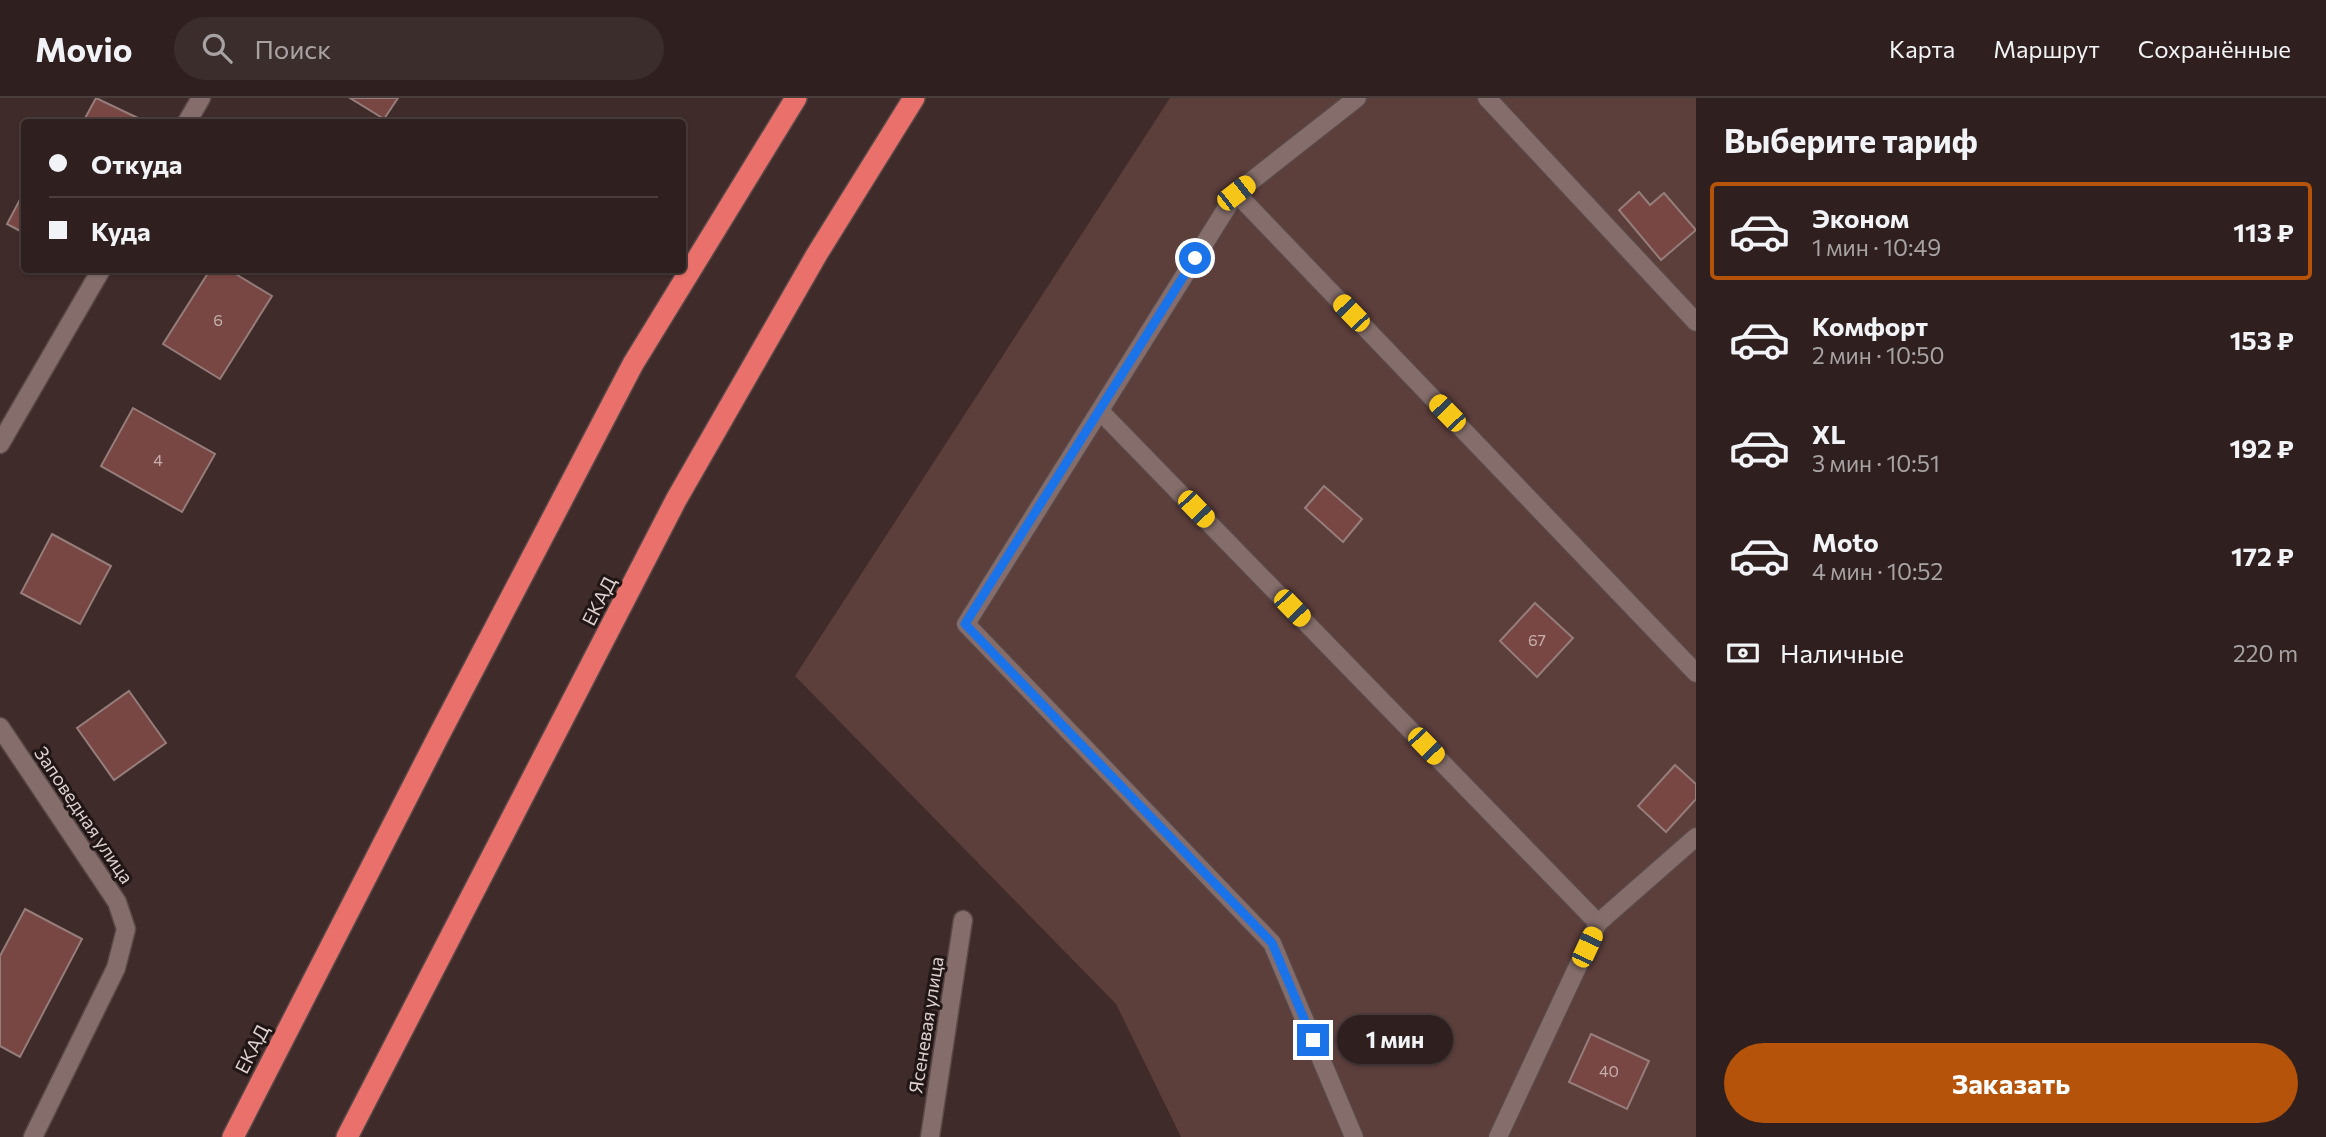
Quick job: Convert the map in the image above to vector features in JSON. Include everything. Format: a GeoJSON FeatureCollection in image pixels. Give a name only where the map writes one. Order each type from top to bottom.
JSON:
{"type":"FeatureCollection","features":[{"type":"Feature","properties":{"kind":"highway","name":"ЕКАД"},"geometry":{"type":"LineString","coordinates":[[233,1137],[633,364],[796,98]]}},
{"type":"Feature","properties":{"kind":"highway","name":"ЕКАД"},"geometry":{"type":"LineString","coordinates":[[347,1137],[676,500],[817,254],[914,98]]}},
{"type":"Feature","properties":{"kind":"street"},"geometry":{"type":"LineString","coordinates":[[189,119],[201,98]]}},
{"type":"Feature","properties":{"kind":"street"},"geometry":{"type":"LineString","coordinates":[[1354,1137],[1272,943],[965,624],[1236,193],[1357,98]]}},
{"type":"Feature","properties":{"kind":"street"},"geometry":{"type":"LineString","coordinates":[[1488,98],[1696,322]]}},
{"type":"Feature","properties":{"kind":"street"},"geometry":{"type":"LineString","coordinates":[[1236,193],[1696,673]]}},
{"type":"Feature","properties":{"kind":"street"},"geometry":{"type":"LineString","coordinates":[[0,444],[99,273]]}},
{"type":"Feature","properties":{"kind":"street"},"geometry":{"type":"LineString","coordinates":[[1100,411],[1598,923]]}},
{"type":"Feature","properties":{"kind":"street","name":"Заповедная улица"},"geometry":{"type":"LineString","coordinates":[[0,727],[117,902],[126,929],[116,968],[33,1137]]}},
{"type":"Feature","properties":{"kind":"street"},"geometry":{"type":"LineString","coordinates":[[1499,1137],[1598,923],[1696,837]]}},
{"type":"Feature","properties":{"kind":"street","name":"Ясеневая улица"},"geometry":{"type":"LineString","coordinates":[[930,1137],[963,920]]}},
{"type":"Feature","properties":{"kind":"shaded area"},"geometry":{"type":"Polygon","coordinates":[[[1170,98],[1696,98],[1696,1137],[1181,1137],[1116,1004],[795,676],[1170,98]]]}},
{"type":"Feature","properties":{"kind":"building"},"geometry":{"type":"Polygon","coordinates":[[[96,98],[138,118],[138,119],[85,119],[96,98]]]}},
{"type":"Feature","properties":{"kind":"building"},"geometry":{"type":"Polygon","coordinates":[[[350,98],[398,98],[384,119],[350,98]]]}},
{"type":"Feature","properties":{"kind":"building"},"geometry":{"type":"Polygon","coordinates":[[[1639,192],[1650,205],[1664,193],[1696,230],[1661,260],[1619,210],[1639,192]]]}},
{"type":"Feature","properties":{"kind":"building"},"geometry":{"type":"Polygon","coordinates":[[[21,198],[21,231],[7,224],[21,198]]]}},
{"type":"Feature","properties":{"kind":"building"},"geometry":{"type":"Polygon","coordinates":[[[208,273],[234,273],[272,296],[220,379],[163,344],[208,273]]]}},
{"type":"Feature","properties":{"kind":"building"},"geometry":{"type":"Polygon","coordinates":[[[133,408],[215,454],[182,512],[101,466],[133,408]]]}},
{"type":"Feature","properties":{"kind":"building"},"geometry":{"type":"Polygon","coordinates":[[[1324,486],[1362,519],[1343,542],[1305,508],[1324,486]]]}},
{"type":"Feature","properties":{"kind":"building"},"geometry":{"type":"Polygon","coordinates":[[[52,534],[111,566],[80,624],[21,593],[52,534]]]}},
{"type":"Feature","properties":{"kind":"building"},"geometry":{"type":"Polygon","coordinates":[[[1535,603],[1573,638],[1537,677],[1500,641],[1535,603]]]}},
{"type":"Feature","properties":{"kind":"building"},"geometry":{"type":"Polygon","coordinates":[[[129,691],[166,743],[114,780],[77,728],[129,691]]]}},
{"type":"Feature","properties":{"kind":"building"},"geometry":{"type":"Polygon","coordinates":[[[1675,765],[1696,784],[1696,799],[1666,832],[1638,806],[1675,765]]]}},
{"type":"Feature","properties":{"kind":"building"},"geometry":{"type":"Polygon","coordinates":[[[25,909],[82,939],[20,1057],[0,1046],[0,956],[25,909]]]}},
{"type":"Feature","properties":{"kind":"building"},"geometry":{"type":"Polygon","coordinates":[[[1591,1034],[1649,1061],[1627,1109],[1569,1082],[1591,1034]]]}},
{"type":"Feature","properties":{"kind":"route"},"geometry":{"type":"LineString","coordinates":[[1195,258],[965,624],[1272,943],[1313,1040]]}}]}
